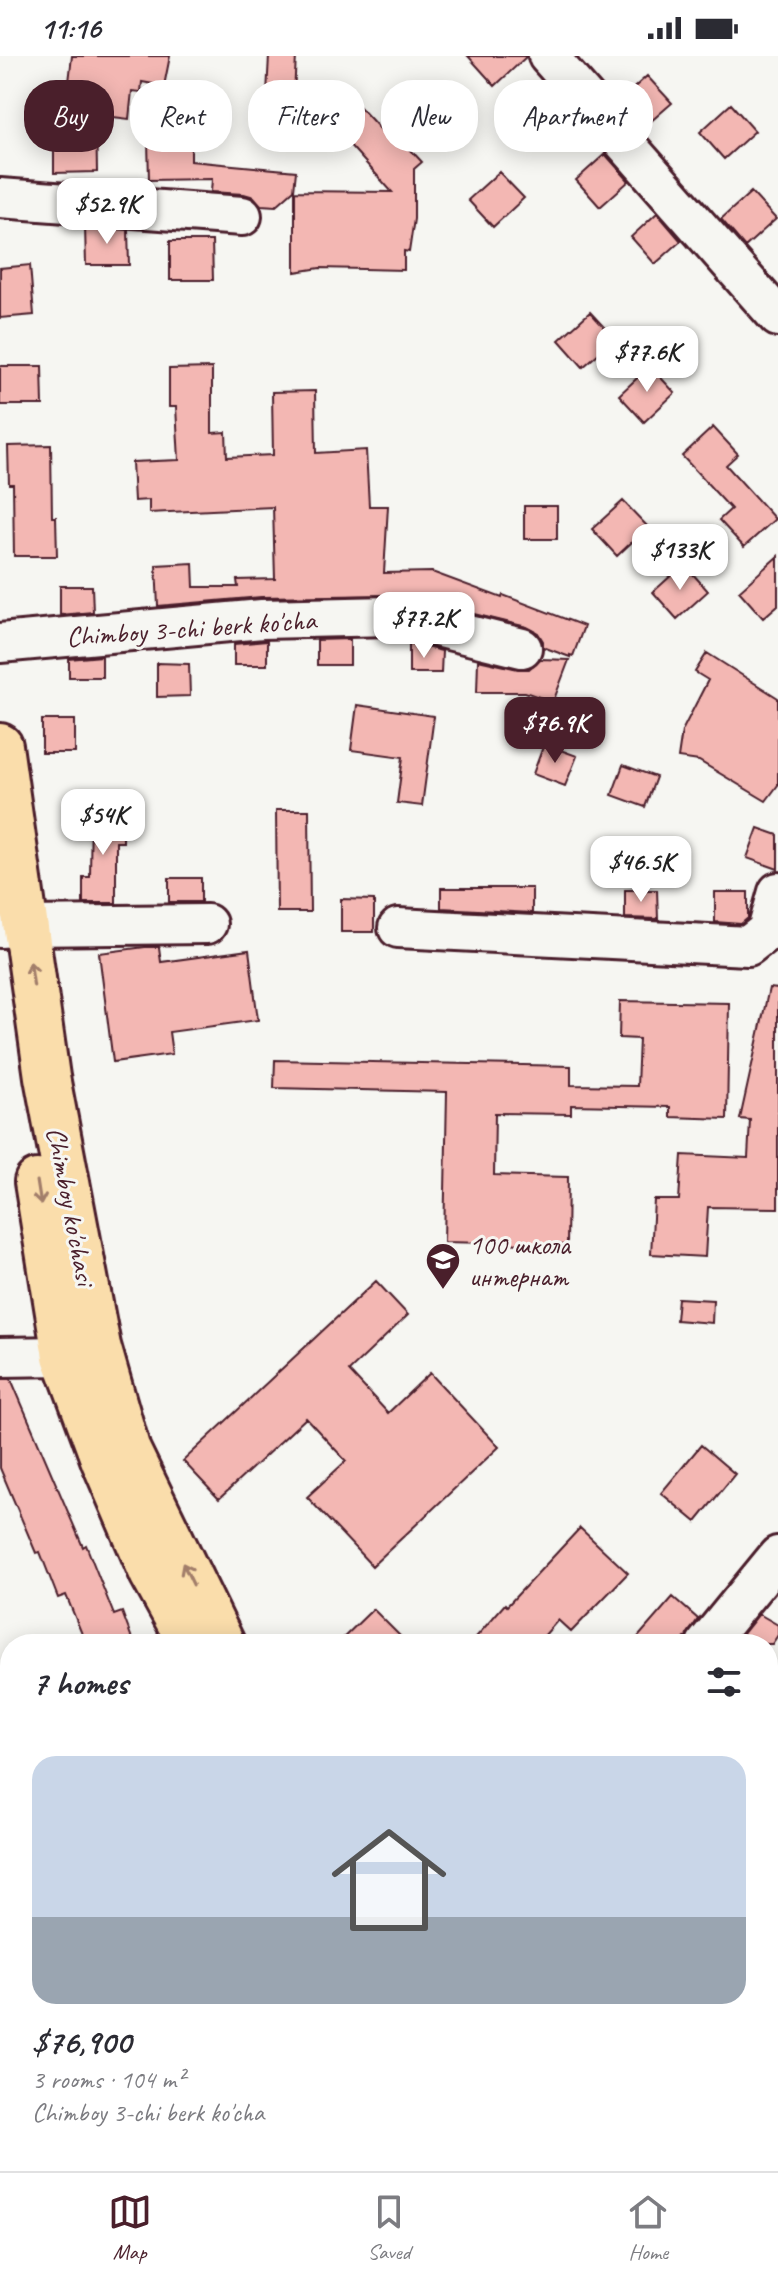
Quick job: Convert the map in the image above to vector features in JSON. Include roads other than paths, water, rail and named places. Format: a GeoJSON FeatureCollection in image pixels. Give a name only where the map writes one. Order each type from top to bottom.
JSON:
{"type":"FeatureCollection","features":[{"type":"Feature","properties":{"kind":"main road","name":"Chimboy ko'chasi"},"geometry":{"type":"LineString","coordinates":[[0,746],[8,935],[47,1077],[82,1351],[104,1461],[152,1573],[186,1634]]}},
{"type":"Feature","properties":{"kind":"main road","name":"Chimboy ko'chasi"},"geometry":{"type":"LineString","coordinates":[[82,1351],[217,1634]]}},
{"type":"Feature","properties":{"kind":"street"},"geometry":{"type":"LineString","coordinates":[[548,56],[778,317]]}},
{"type":"Feature","properties":{"kind":"street"},"geometry":{"type":"LineString","coordinates":[[0,198],[242,216]]}},
{"type":"Feature","properties":{"kind":"street","name":"Chimboy 3-chi berk ko'cha"},"geometry":{"type":"LineString","coordinates":[[0,643],[262,619],[391,616],[522,648]]}},
{"type":"Feature","properties":{"kind":"street"},"geometry":{"type":"LineString","coordinates":[[398,928],[748,946],[767,931],[778,892]]}},
{"type":"Feature","properties":{"kind":"street"},"geometry":{"type":"LineString","coordinates":[[8,935],[207,924]]}},
{"type":"Feature","properties":{"kind":"street"},"geometry":{"type":"LineString","coordinates":[[0,1357],[82,1351]]}},
{"type":"Feature","properties":{"kind":"street"},"geometry":{"type":"LineString","coordinates":[[714,1634],[778,1556]]}},
{"type":"Feature","properties":{"kind":"place","name":"100 школа интернат"},"geometry":{"type":"Point","coordinates":[443,1291]}}]}
